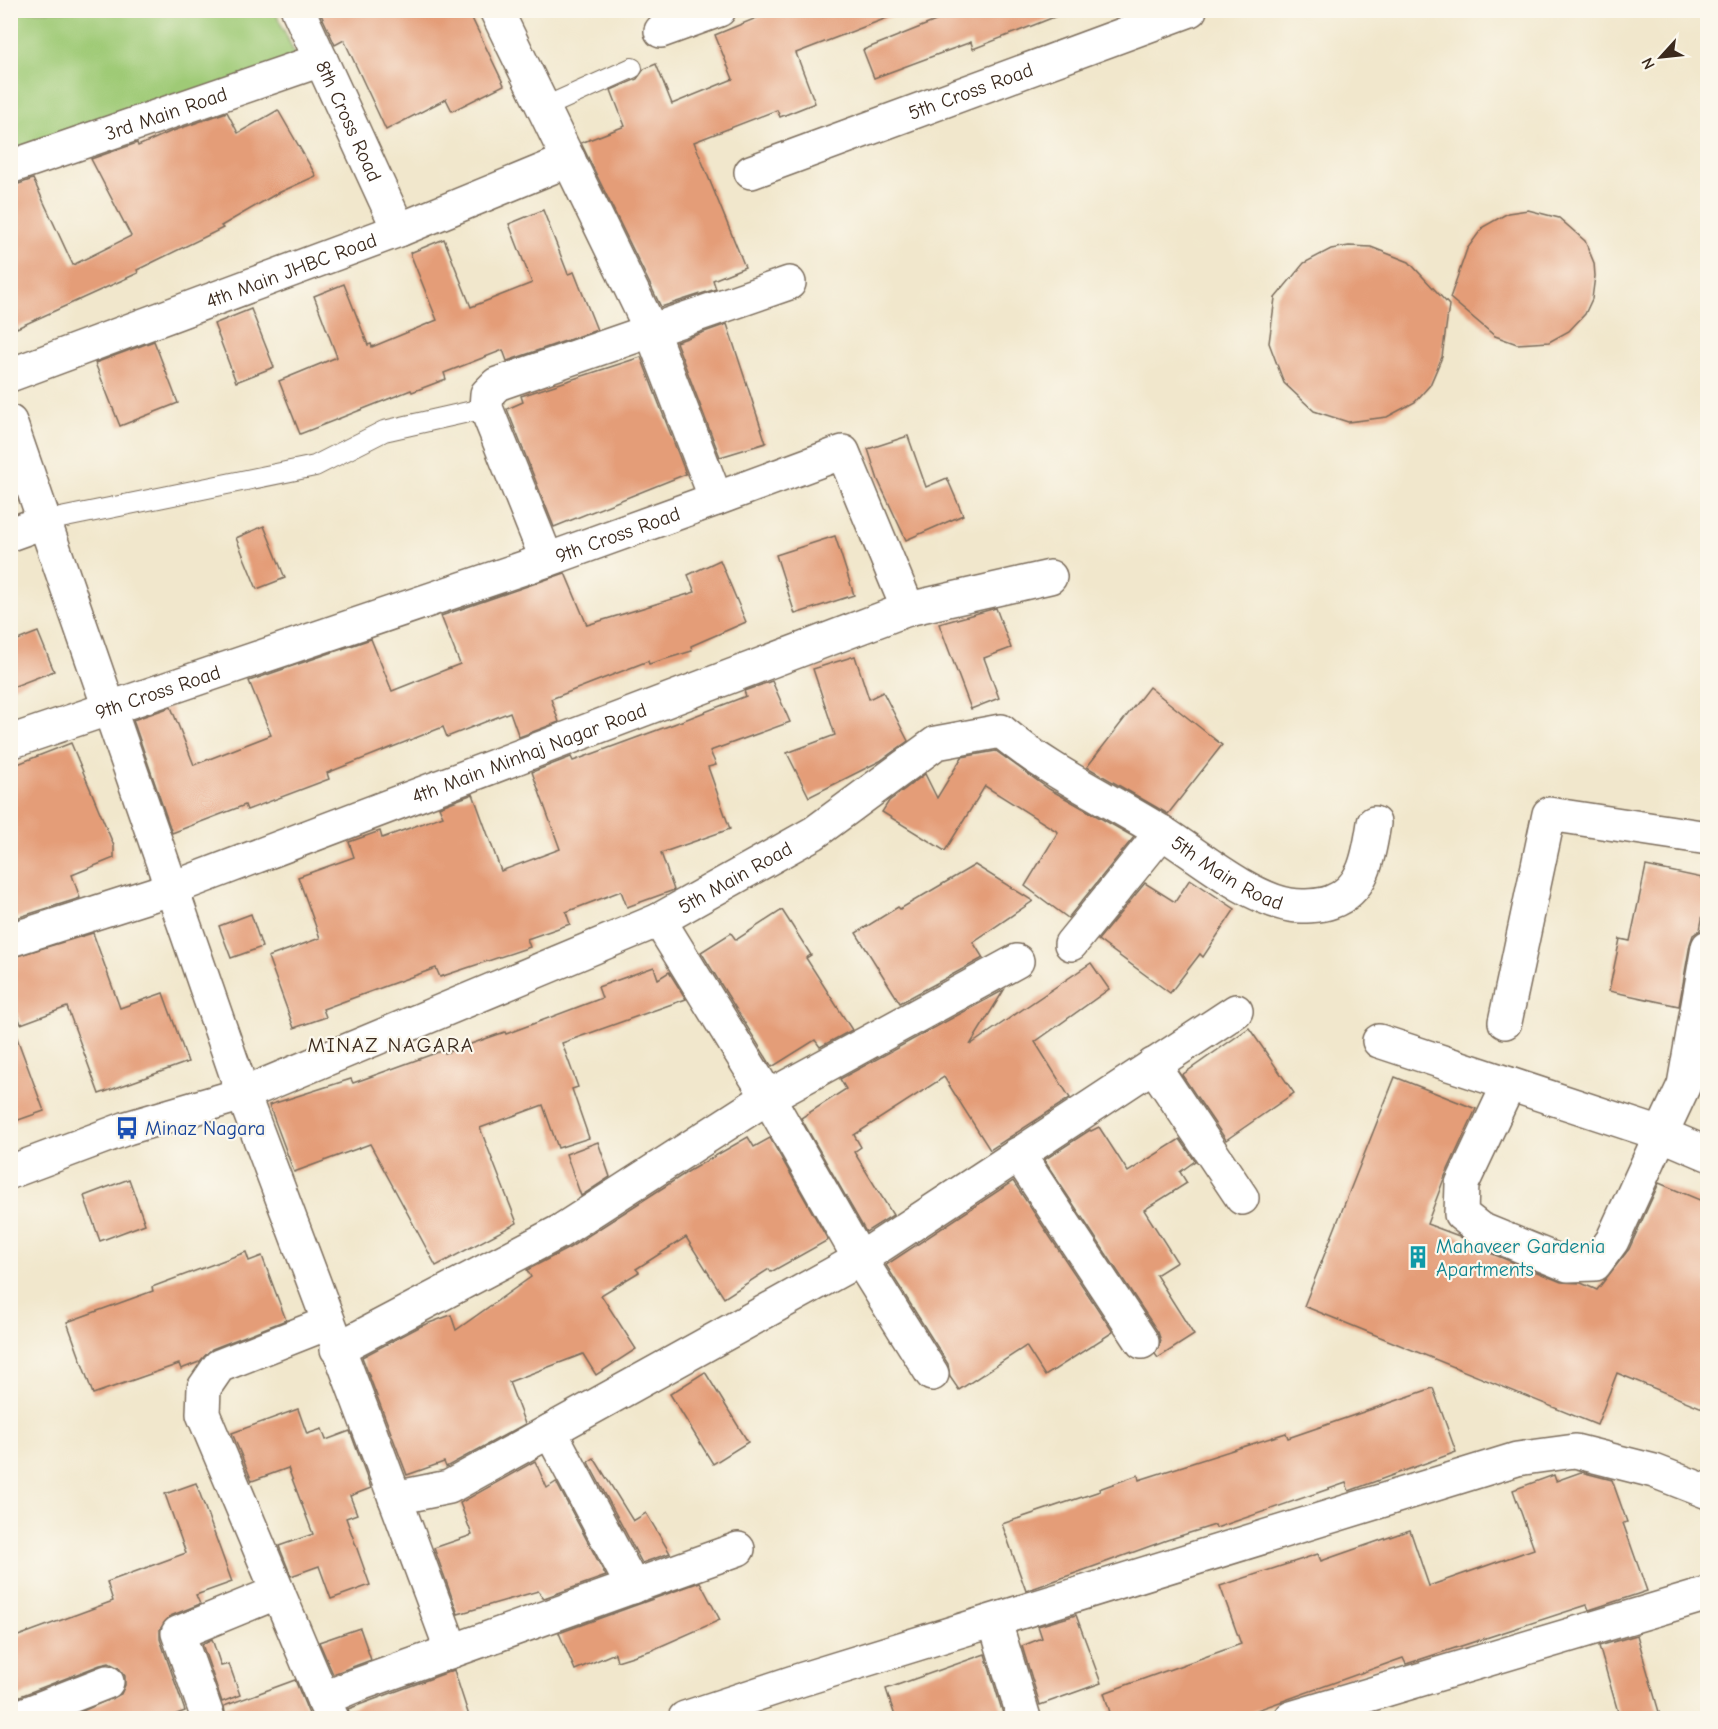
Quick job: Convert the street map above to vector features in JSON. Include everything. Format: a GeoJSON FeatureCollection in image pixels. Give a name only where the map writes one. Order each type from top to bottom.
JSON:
{"type":"FeatureCollection","features":[{"type":"Feature","properties":{"kind":"street","name":"8th Cross Road"},"geometry":{"type":"LineString","coordinates":[[298,10],[399,230]]}},
{"type":"Feature","properties":{"kind":"street"},"geometry":{"type":"LineString","coordinates":[[496,10],[651,330],[716,499]]}},
{"type":"Feature","properties":{"kind":"street"},"geometry":{"type":"LineString","coordinates":[[661,31],[719,10]]}},
{"type":"Feature","properties":{"kind":"street","name":"5th Cross Road"},"geometry":{"type":"LineString","coordinates":[[751,172],[1190,10]]}},
{"type":"Feature","properties":{"kind":"street","name":"3rd Main Road"},"geometry":{"type":"LineString","coordinates":[[10,167],[321,60]]}},
{"type":"Feature","properties":{"kind":"street","name":"4th Main JHBC Road"},"geometry":{"type":"LineString","coordinates":[[10,375],[399,230],[568,160]]}},
{"type":"Feature","properties":{"kind":"street"},"geometry":{"type":"LineString","coordinates":[[548,560],[486,408],[487,394],[497,384],[789,283]]}},
{"type":"Feature","properties":{"kind":"street"},"geometry":{"type":"LineString","coordinates":[[10,422],[111,707],[243,1094],[452,1651]]}},
{"type":"Feature","properties":{"kind":"street","name":"9th Cross Road"},"geometry":{"type":"LineString","coordinates":[[10,741],[548,560],[843,452],[908,609]]}},
{"type":"Feature","properties":{"kind":"street"},"geometry":{"type":"LineString","coordinates":[[10,534],[46,522]]}},
{"type":"Feature","properties":{"kind":"street","name":"4th Main Minhaj Nagar Road"},"geometry":{"type":"LineString","coordinates":[[10,940],[173,888],[908,609],[1050,577]]}},
{"type":"Feature","properties":{"kind":"street","name":"5th Main Road"},"geometry":{"type":"LineString","coordinates":[[10,1172],[127,1128],[243,1094],[659,920],[814,834],[936,743],[1001,731],[1029,755],[1162,832],[1247,889],[1290,905],[1330,903],[1355,888],[1368,855],[1374,823]]}},
{"type":"Feature","properties":{"kind":"street"},"geometry":{"type":"LineString","coordinates":[[1505,1022],[1549,814],[1707,838]]}},
{"type":"Feature","properties":{"kind":"street"},"geometry":{"type":"LineString","coordinates":[[1071,944],[1162,832]]}},
{"type":"Feature","properties":{"kind":"street"},"geometry":{"type":"LineString","coordinates":[[659,920],[768,1097],[860,1259],[932,1374]]}},
{"type":"Feature","properties":{"kind":"street"},"geometry":{"type":"LineString","coordinates":[[1509,1084],[1462,1184],[1461,1214],[1480,1229],[1568,1265],[1595,1264],[1612,1241],[1684,1085],[1700,1035],[1707,947]]}},
{"type":"Feature","properties":{"kind":"street"},"geometry":{"type":"LineString","coordinates":[[738,1549],[452,1651],[327,1709],[203,1414],[204,1388],[219,1366],[332,1336],[559,1232],[768,1097],[1017,961]]}},
{"type":"Feature","properties":{"kind":"street"},"geometry":{"type":"LineString","coordinates":[[395,1498],[449,1487],[860,1259],[1236,1011]]}},
{"type":"Feature","properties":{"kind":"street"},"geometry":{"type":"LineString","coordinates":[[1379,1041],[1661,1134],[1707,1154]]}},
{"type":"Feature","properties":{"kind":"street"},"geometry":{"type":"LineString","coordinates":[[1153,1065],[1242,1198]]}},
{"type":"Feature","properties":{"kind":"street"},"geometry":{"type":"LineString","coordinates":[[1018,1154],[1142,1342]]}},
{"type":"Feature","properties":{"kind":"street"},"geometry":{"type":"LineString","coordinates":[[550,1431],[633,1587]]}},
{"type":"Feature","properties":{"kind":"street"},"geometry":{"type":"LineString","coordinates":[[685,1719],[800,1680],[995,1622],[1517,1459],[1575,1451],[1654,1471],[1707,1492]]}},
{"type":"Feature","properties":{"kind":"street"},"geometry":{"type":"LineString","coordinates":[[208,1719],[167,1638],[278,1592]]}},
{"type":"Feature","properties":{"kind":"street"},"geometry":{"type":"LineString","coordinates":[[1292,1719],[1707,1594]]}},
{"type":"Feature","properties":{"kind":"street"},"geometry":{"type":"LineString","coordinates":[[995,1622],[1024,1719]]}},
{"type":"Feature","properties":{"kind":"street"},"geometry":{"type":"LineString","coordinates":[[15,1719],[107,1682]]}},
{"type":"Feature","properties":{"kind":"lane"},"geometry":{"type":"LineString","coordinates":[[543,108],[632,68]]}},
{"type":"Feature","properties":{"kind":"lane"},"geometry":{"type":"LineString","coordinates":[[46,522],[315,466],[384,431],[486,408]]}},
{"type":"Feature","properties":{"kind":"green space"},"geometry":{"type":"Polygon","coordinates":[[[11,11],[275,11],[298,61],[11,153],[11,11]]]}},
{"type":"Feature","properties":{"kind":"building"},"geometry":{"type":"Polygon","coordinates":[[[319,10],[468,10],[504,85],[452,111],[446,99],[386,130],[344,40],[335,45],[319,10]]]}},
{"type":"Feature","properties":{"kind":"building"},"geometry":{"type":"Polygon","coordinates":[[[776,10],[900,10],[900,13],[796,53],[815,103],[780,117],[777,110],[694,142],[745,267],[713,280],[716,289],[661,307],[581,143],[625,126],[611,90],[637,79],[644,69],[656,64],[672,104],[733,79],[715,35],[776,10]]]}},
{"type":"Feature","properties":{"kind":"building"},"geometry":{"type":"Polygon","coordinates":[[[963,10],[1067,12],[973,49],[971,42],[874,78],[863,50],[963,10]]]}},
{"type":"Feature","properties":{"kind":"building"},"geometry":{"type":"Polygon","coordinates":[[[278,110],[316,176],[276,194],[221,226],[223,228],[137,270],[138,273],[17,328],[10,312],[10,187],[33,179],[73,265],[131,236],[91,159],[137,143],[138,146],[227,112],[238,133],[278,110]]]}},
{"type":"Feature","properties":{"kind":"building"},"geometry":{"type":"Polygon","coordinates":[[[543,210],[568,274],[574,272],[597,330],[507,361],[503,350],[444,373],[446,379],[412,392],[411,390],[300,434],[279,381],[337,357],[314,296],[344,284],[368,345],[371,344],[372,347],[437,320],[410,253],[444,239],[471,307],[532,283],[509,224],[543,210]]]}},
{"type":"Feature","properties":{"kind":"building"},"geometry":{"type":"Polygon","coordinates":[[[1528,210],[1559,218],[1585,241],[1594,263],[1595,276],[1592,299],[1585,314],[1569,331],[1549,342],[1517,344],[1495,336],[1450,298],[1467,249],[1483,227],[1508,213],[1528,210]]]}},
{"type":"Feature","properties":{"kind":"building"},"geometry":{"type":"Polygon","coordinates":[[[1349,246],[1371,247],[1409,262],[1449,305],[1442,357],[1430,385],[1415,402],[1387,417],[1348,422],[1314,411],[1284,383],[1269,343],[1275,298],[1304,263],[1331,249],[1349,246]]]}},
{"type":"Feature","properties":{"kind":"building"},"geometry":{"type":"Polygon","coordinates":[[[251,309],[274,367],[236,382],[214,324],[251,309]]]}},
{"type":"Feature","properties":{"kind":"building"},"geometry":{"type":"Polygon","coordinates":[[[727,324],[766,443],[720,457],[676,342],[727,324]]]}},
{"type":"Feature","properties":{"kind":"building"},"geometry":{"type":"Polygon","coordinates":[[[154,341],[178,403],[120,426],[95,363],[154,341]]]}},
{"type":"Feature","properties":{"kind":"building"},"geometry":{"type":"Polygon","coordinates":[[[641,357],[686,474],[554,527],[507,409],[523,402],[521,396],[641,357]]]}},
{"type":"Feature","properties":{"kind":"building"},"geometry":{"type":"Polygon","coordinates":[[[908,436],[926,487],[947,478],[963,515],[906,540],[878,480],[868,449],[908,436]]]}},
{"type":"Feature","properties":{"kind":"building"},"geometry":{"type":"Polygon","coordinates":[[[264,526],[285,578],[257,589],[236,538],[264,526]]]}},
{"type":"Feature","properties":{"kind":"building"},"geometry":{"type":"Polygon","coordinates":[[[835,536],[854,595],[795,614],[776,555],[835,536]]]}},
{"type":"Feature","properties":{"kind":"building"},"geometry":{"type":"Polygon","coordinates":[[[720,560],[746,622],[691,646],[692,651],[649,664],[648,661],[551,699],[559,722],[519,737],[510,712],[447,737],[443,727],[327,773],[329,779],[247,810],[245,805],[172,833],[133,720],[171,707],[194,765],[271,735],[249,681],[371,639],[392,691],[460,664],[441,616],[565,573],[587,625],[695,592],[688,575],[720,560]]]}},
{"type":"Feature","properties":{"kind":"building"},"geometry":{"type":"Polygon","coordinates":[[[996,608],[1011,648],[984,658],[999,698],[971,709],[939,624],[996,608]]]}},
{"type":"Feature","properties":{"kind":"building"},"geometry":{"type":"Polygon","coordinates":[[[38,632],[54,671],[10,688],[10,643],[38,632]]]}},
{"type":"Feature","properties":{"kind":"building"},"geometry":{"type":"Polygon","coordinates":[[[855,656],[869,699],[883,692],[908,741],[880,761],[809,797],[787,753],[835,735],[813,669],[855,656]]]}},
{"type":"Feature","properties":{"kind":"building"},"geometry":{"type":"Polygon","coordinates":[[[772,681],[790,722],[710,751],[716,765],[708,767],[730,829],[661,853],[674,890],[627,907],[621,891],[566,912],[570,924],[527,939],[530,947],[440,977],[436,968],[323,1009],[326,1017],[294,1028],[268,957],[320,938],[298,877],[354,857],[349,842],[380,831],[382,838],[443,816],[439,807],[473,794],[501,871],[560,849],[532,772],[571,757],[573,761],[674,724],[746,696],[744,691],[772,681]]]}},
{"type":"Feature","properties":{"kind":"building"},"geometry":{"type":"Polygon","coordinates":[[[1149,687],[1222,745],[1168,814],[1087,767],[1149,687]]]}},
{"type":"Feature","properties":{"kind":"building"},"geometry":{"type":"Polygon","coordinates":[[[71,743],[114,846],[114,858],[72,875],[80,898],[10,920],[10,767],[71,743]]]}},
{"type":"Feature","properties":{"kind":"building"},"geometry":{"type":"Polygon","coordinates":[[[996,751],[1049,789],[1134,837],[1068,918],[1025,886],[1058,832],[985,786],[945,851],[882,812],[889,801],[925,774],[937,798],[962,757],[996,751]]]}},
{"type":"Feature","properties":{"kind":"building"},"geometry":{"type":"Polygon","coordinates":[[[975,865],[1033,901],[973,942],[983,958],[900,1003],[856,933],[975,865]]]}},
{"type":"Feature","properties":{"kind":"building"},"geometry":{"type":"Polygon","coordinates":[[[1646,866],[1707,879],[1707,894],[1700,930],[1693,935],[1690,944],[1679,1006],[1609,991],[1620,939],[1630,941],[1646,866]]]}},
{"type":"Feature","properties":{"kind":"building"},"geometry":{"type":"Polygon","coordinates":[[[1190,879],[1235,909],[1203,957],[1200,954],[1170,993],[1098,940],[1145,883],[1175,902],[1190,879]]]}},
{"type":"Feature","properties":{"kind":"building"},"geometry":{"type":"Polygon","coordinates":[[[782,910],[811,955],[806,958],[852,1030],[820,1047],[815,1040],[772,1067],[701,952],[731,933],[736,940],[782,910]]]}},
{"type":"Feature","properties":{"kind":"building"},"geometry":{"type":"Polygon","coordinates":[[[251,914],[262,947],[231,958],[219,926],[251,914]]]}},
{"type":"Feature","properties":{"kind":"building"},"geometry":{"type":"Polygon","coordinates":[[[93,933],[120,1008],[163,993],[188,1062],[99,1094],[67,1007],[21,1024],[10,995],[10,958],[93,933]]]}},
{"type":"Feature","properties":{"kind":"building"},"geometry":{"type":"Polygon","coordinates":[[[1091,963],[1109,989],[1035,1042],[1070,1098],[990,1150],[944,1077],[854,1135],[861,1147],[854,1152],[893,1215],[866,1232],[801,1118],[846,1089],[840,1079],[1004,990],[970,1045],[1091,963]]]}},
{"type":"Feature","properties":{"kind":"building"},"geometry":{"type":"Polygon","coordinates":[[[654,967],[658,979],[669,972],[686,999],[562,1043],[578,1087],[572,1089],[589,1138],[558,1148],[543,1105],[480,1128],[517,1223],[436,1266],[370,1144],[294,1172],[269,1105],[351,1079],[353,1083],[444,1050],[445,1053],[505,1032],[506,1034],[602,998],[598,987],[654,967]]]}},
{"type":"Feature","properties":{"kind":"building"},"geometry":{"type":"Polygon","coordinates":[[[1249,1028],[1294,1093],[1226,1140],[1182,1075],[1249,1028]]]}},
{"type":"Feature","properties":{"kind":"building"},"geometry":{"type":"Polygon","coordinates":[[[10,1030],[14,1030],[44,1111],[10,1123],[10,1030]]]}},
{"type":"Feature","properties":{"kind":"building","name":"Mahaveer Gardenia Apartments"},"geometry":{"type":"Polygon","coordinates":[[[1395,1077],[1476,1109],[1445,1176],[1427,1224],[1459,1236],[1473,1246],[1561,1282],[1581,1283],[1597,1290],[1629,1249],[1659,1183],[1707,1203],[1707,1410],[1617,1373],[1597,1425],[1304,1306],[1395,1077]]]}},
{"type":"Feature","properties":{"kind":"building"},"geometry":{"type":"Polygon","coordinates":[[[1099,1127],[1128,1172],[1180,1139],[1195,1161],[1180,1172],[1187,1183],[1144,1210],[1177,1262],[1156,1275],[1194,1335],[1158,1358],[1155,1354],[1161,1341],[1158,1332],[1044,1160],[1090,1130],[1099,1127]]]}},
{"type":"Feature","properties":{"kind":"building"},"geometry":{"type":"Polygon","coordinates":[[[748,1137],[754,1147],[770,1138],[828,1240],[771,1272],[769,1269],[724,1298],[686,1237],[636,1269],[639,1272],[601,1295],[636,1349],[596,1375],[583,1354],[509,1382],[525,1424],[446,1467],[444,1462],[407,1475],[362,1357],[421,1326],[451,1315],[456,1330],[531,1277],[527,1270],[569,1248],[689,1171],[748,1137]]]}},
{"type":"Feature","properties":{"kind":"building"},"geometry":{"type":"Polygon","coordinates":[[[598,1142],[610,1177],[581,1196],[566,1154],[598,1142]]]}},
{"type":"Feature","properties":{"kind":"building"},"geometry":{"type":"Polygon","coordinates":[[[129,1179],[145,1224],[100,1241],[84,1196],[129,1179]]]}},
{"type":"Feature","properties":{"kind":"building"},"geometry":{"type":"Polygon","coordinates":[[[1013,1181],[1113,1332],[1045,1376],[1026,1346],[959,1390],[950,1377],[948,1364],[886,1265],[1013,1181]]]}},
{"type":"Feature","properties":{"kind":"building"},"geometry":{"type":"Polygon","coordinates":[[[246,1252],[249,1261],[262,1256],[286,1320],[212,1349],[199,1362],[181,1369],[179,1364],[93,1394],[67,1322],[153,1291],[152,1287],[246,1252]]]}},
{"type":"Feature","properties":{"kind":"building"},"geometry":{"type":"Polygon","coordinates":[[[705,1372],[748,1442],[713,1464],[670,1394],[705,1372]]]}},
{"type":"Feature","properties":{"kind":"building"},"geometry":{"type":"Polygon","coordinates":[[[1433,1388],[1456,1452],[1349,1491],[1346,1483],[1216,1528],[1215,1525],[1167,1540],[1026,1591],[1002,1524],[1100,1491],[1099,1489],[1138,1475],[1139,1480],[1286,1433],[1288,1438],[1433,1388]]]}},
{"type":"Feature","properties":{"kind":"building"},"geometry":{"type":"Polygon","coordinates":[[[298,1409],[307,1434],[322,1429],[326,1440],[350,1431],[371,1488],[350,1496],[357,1514],[346,1518],[370,1585],[331,1599],[319,1566],[291,1576],[279,1546],[313,1534],[288,1468],[252,1481],[232,1433],[298,1409]]]}},
{"type":"Feature","properties":{"kind":"building"},"geometry":{"type":"Polygon","coordinates":[[[594,1458],[633,1521],[646,1513],[670,1553],[642,1563],[588,1462],[594,1458]]]}},
{"type":"Feature","properties":{"kind":"building"},"geometry":{"type":"Polygon","coordinates":[[[535,1461],[547,1488],[556,1482],[606,1576],[544,1598],[538,1591],[458,1614],[434,1548],[472,1535],[460,1503],[535,1461]]]}},
{"type":"Feature","properties":{"kind":"building"},"geometry":{"type":"Polygon","coordinates":[[[1581,1472],[1612,1480],[1627,1522],[1623,1523],[1647,1591],[1589,1610],[1587,1605],[1406,1664],[1403,1658],[1232,1719],[1112,1719],[1104,1693],[1241,1644],[1220,1586],[1318,1554],[1321,1561],[1410,1530],[1429,1586],[1534,1549],[1513,1490],[1554,1475],[1556,1481],[1581,1472]]]}},
{"type":"Feature","properties":{"kind":"building"},"geometry":{"type":"Polygon","coordinates":[[[196,1483],[232,1582],[196,1595],[200,1604],[170,1616],[160,1629],[160,1639],[185,1711],[163,1719],[65,1719],[121,1694],[125,1685],[125,1676],[119,1668],[109,1663],[10,1700],[10,1639],[113,1601],[107,1582],[186,1553],[165,1494],[196,1483]]]}},
{"type":"Feature","properties":{"kind":"building"},"geometry":{"type":"Polygon","coordinates":[[[700,1582],[720,1620],[652,1650],[617,1661],[615,1653],[575,1670],[559,1633],[700,1582]]]}},
{"type":"Feature","properties":{"kind":"building"},"geometry":{"type":"Polygon","coordinates":[[[1076,1615],[1101,1683],[1040,1705],[1022,1646],[1042,1638],[1038,1626],[1076,1615]]]}},
{"type":"Feature","properties":{"kind":"building"},"geometry":{"type":"Polygon","coordinates":[[[360,1628],[371,1660],[333,1674],[319,1642],[360,1628]]]}},
{"type":"Feature","properties":{"kind":"building"},"geometry":{"type":"Polygon","coordinates":[[[1637,1635],[1661,1719],[1620,1719],[1599,1646],[1637,1635]]]}},
{"type":"Feature","properties":{"kind":"building"},"geometry":{"type":"Polygon","coordinates":[[[212,1639],[221,1666],[229,1664],[240,1695],[222,1702],[202,1644],[212,1639]]]}},
{"type":"Feature","properties":{"kind":"building"},"geometry":{"type":"Polygon","coordinates":[[[985,1654],[1004,1717],[896,1719],[886,1689],[985,1654]]]}},
{"type":"Feature","properties":{"kind":"building"},"geometry":{"type":"Polygon","coordinates":[[[454,1670],[470,1719],[351,1719],[348,1709],[454,1670]]]}},
{"type":"Feature","properties":{"kind":"building"},"geometry":{"type":"Polygon","coordinates":[[[295,1680],[311,1719],[226,1719],[224,1706],[295,1680]]]}},
{"type":"Feature","properties":{"kind":"place","name":"Minaz Nagara"},"geometry":{"type":"Point","coordinates":[127,1128]}},
{"type":"Feature","properties":{"kind":"place","name":"Mahaveer Gardenia Apartments"},"geometry":{"type":"Point","coordinates":[1418,1257]}},
{"type":"Feature","properties":{"kind":"district","name":"MINAZ NAGARA"},"geometry":{"type":"Point","coordinates":[391,1045]}}]}
